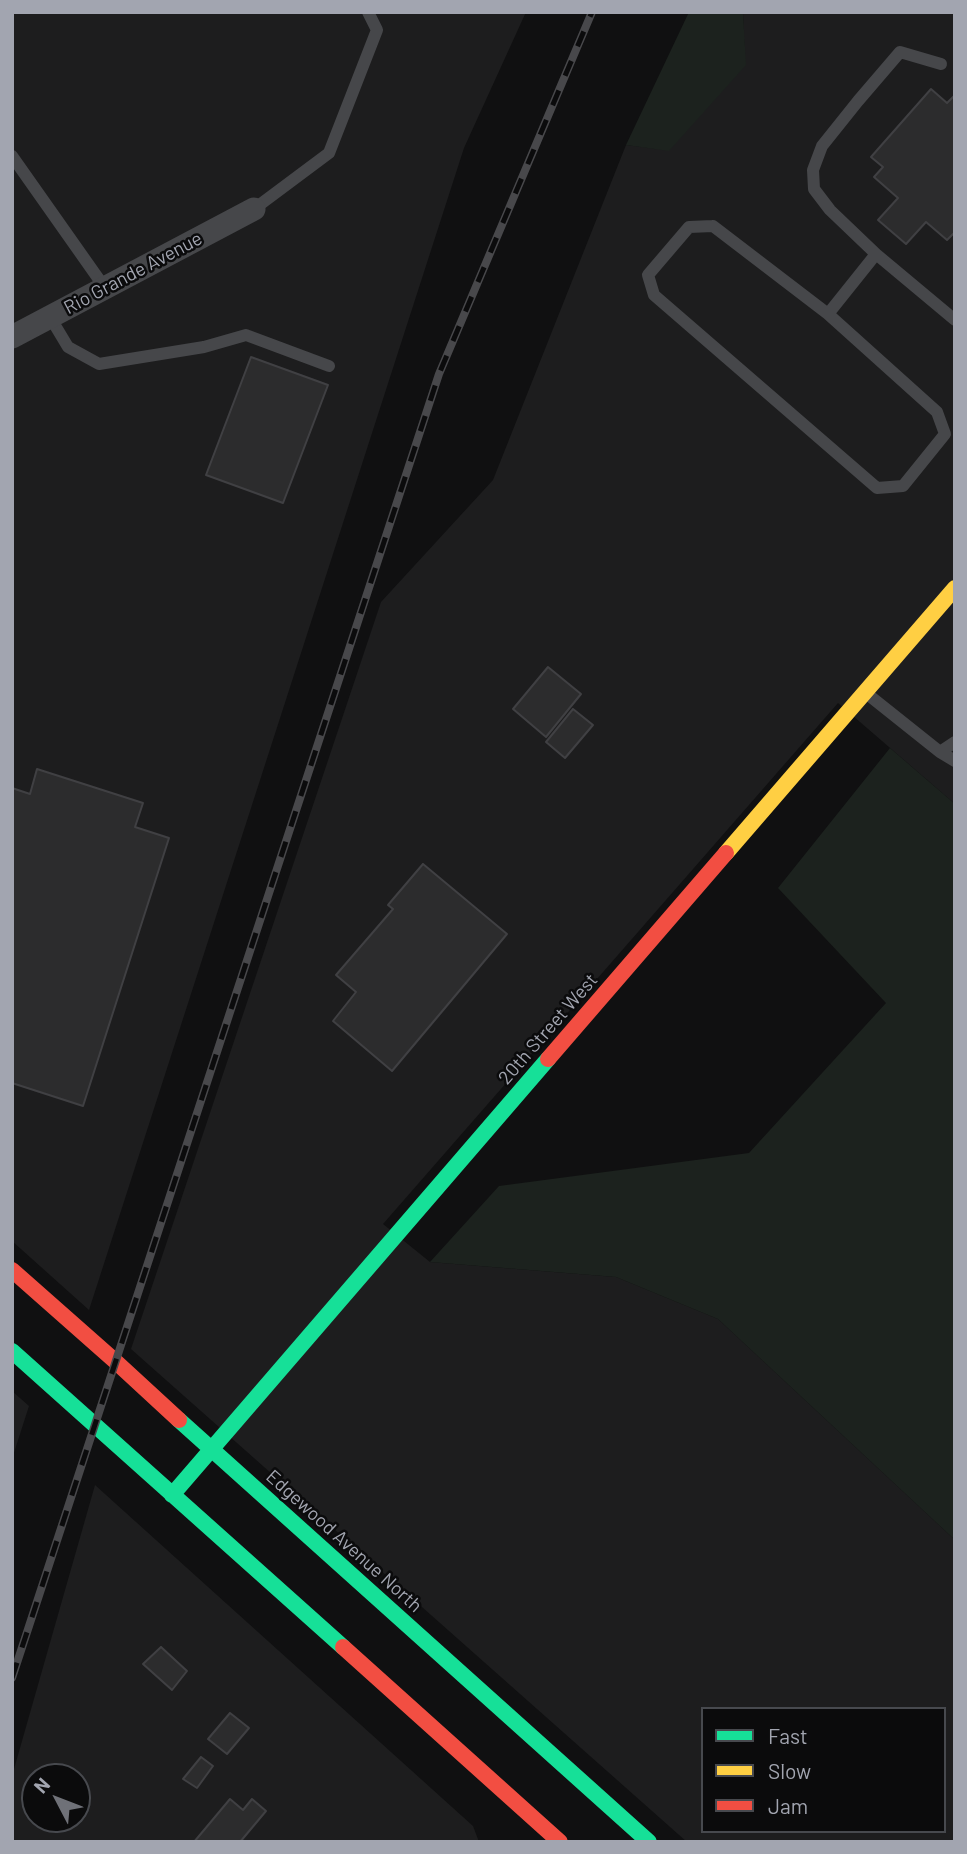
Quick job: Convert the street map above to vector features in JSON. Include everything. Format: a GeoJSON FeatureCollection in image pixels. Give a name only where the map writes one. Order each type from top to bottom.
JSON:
{"type":"FeatureCollection","features":[{"type":"Feature","properties":{"kind":"main road","name":"20th Street West"},"geometry":{"type":"LineString","coordinates":[[172,1495],[955,588]]}},
{"type":"Feature","properties":{"kind":"main road","name":"Edgewood Avenue North"},"geometry":{"type":"LineString","coordinates":[[12,1270],[649,1842]]}},
{"type":"Feature","properties":{"kind":"main road"},"geometry":{"type":"LineString","coordinates":[[12,1351],[560,1842]]}},
{"type":"Feature","properties":{"kind":"street","name":"Rio Grande Avenue"},"geometry":{"type":"LineString","coordinates":[[12,337],[254,209]]}},
{"type":"Feature","properties":{"kind":"lane"},"geometry":{"type":"LineString","coordinates":[[254,209],[329,153],[377,30],[368,12]]}},
{"type":"Feature","properties":{"kind":"lane"},"geometry":{"type":"LineString","coordinates":[[941,64],[901,52],[822,146],[813,170],[814,189],[830,210],[876,254],[955,320]]}},
{"type":"Feature","properties":{"kind":"lane"},"geometry":{"type":"LineString","coordinates":[[12,156],[105,288]]}},
{"type":"Feature","properties":{"kind":"lane"},"geometry":{"type":"LineString","coordinates":[[713,226],[828,314],[937,412],[945,434],[903,486],[877,488],[654,295],[648,275],[688,227],[713,226]]}},
{"type":"Feature","properties":{"kind":"lane"},"geometry":{"type":"LineString","coordinates":[[828,314],[876,254]]}},
{"type":"Feature","properties":{"kind":"lane"},"geometry":{"type":"LineString","coordinates":[[50,317],[68,347],[99,364],[204,347],[246,335],[329,366]]}},
{"type":"Feature","properties":{"kind":"lane"},"geometry":{"type":"LineString","coordinates":[[866,693],[955,761]]}},
{"type":"Feature","properties":{"kind":"lane"},"geometry":{"type":"LineString","coordinates":[[940,752],[955,742]]}},
{"type":"Feature","properties":{"kind":"shaded area"},"geometry":{"type":"Polygon","coordinates":[[[12,12],[526,12],[464,148],[89,1310],[12,1241],[12,12]]]}},
{"type":"Feature","properties":{"kind":"shaded area"},"geometry":{"type":"Polygon","coordinates":[[[689,12],[743,12],[746,65],[669,151],[626,145],[689,12]]]}},
{"type":"Feature","properties":{"kind":"shaded area"},"geometry":{"type":"Polygon","coordinates":[[[743,12],[955,12],[955,804],[838,703],[383,1224],[430,1262],[616,1277],[718,1319],[955,1540],[955,1842],[687,1842],[131,1349],[381,602],[493,480],[626,145],[669,150],[745,65],[743,12]]]}},
{"type":"Feature","properties":{"kind":"shaded area"},"geometry":{"type":"Polygon","coordinates":[[[890,748],[955,804],[955,1540],[718,1319],[616,1277],[430,1262],[499,1186],[749,1153],[886,1003],[778,888],[890,748]]]}},
{"type":"Feature","properties":{"kind":"shaded area"},"geometry":{"type":"Polygon","coordinates":[[[12,1391],[29,1406],[12,1459],[12,1391]]]}},
{"type":"Feature","properties":{"kind":"shaded area"},"geometry":{"type":"Polygon","coordinates":[[[95,1485],[473,1826],[479,1842],[12,1842],[12,1776],[95,1485]]]}},
{"type":"Feature","properties":{"kind":"building"},"geometry":{"type":"Polygon","coordinates":[[[931,89],[947,103],[955,95],[955,232],[947,240],[926,222],[906,244],[878,220],[898,198],[874,177],[883,167],[871,157],[931,89]]]}},
{"type":"Feature","properties":{"kind":"building"},"geometry":{"type":"Polygon","coordinates":[[[251,357],[328,385],[283,503],[206,475],[251,357]]]}},
{"type":"Feature","properties":{"kind":"building"},"geometry":{"type":"Polygon","coordinates":[[[548,667],[581,694],[546,737],[513,709],[548,667]]]}},
{"type":"Feature","properties":{"kind":"building"},"geometry":{"type":"Polygon","coordinates":[[[573,709],[593,725],[565,758],[546,742],[573,709]]]}},
{"type":"Feature","properties":{"kind":"building"},"geometry":{"type":"Polygon","coordinates":[[[37,769],[143,803],[135,827],[169,838],[83,1106],[12,1083],[12,788],[30,794],[37,769]]]}},
{"type":"Feature","properties":{"kind":"building"},"geometry":{"type":"Polygon","coordinates":[[[423,864],[507,934],[392,1071],[333,1021],[356,992],[336,975],[393,909],[388,905],[423,864]]]}},
{"type":"Feature","properties":{"kind":"building"},"geometry":{"type":"Polygon","coordinates":[[[161,1647],[187,1671],[172,1690],[143,1664],[161,1647]]]}},
{"type":"Feature","properties":{"kind":"building"},"geometry":{"type":"Polygon","coordinates":[[[230,1713],[249,1728],[227,1754],[208,1739],[230,1713]]]}},
{"type":"Feature","properties":{"kind":"building"},"geometry":{"type":"Polygon","coordinates":[[[201,1757],[213,1766],[197,1788],[183,1779],[201,1757]]]}},
{"type":"Feature","properties":{"kind":"building"},"geometry":{"type":"Polygon","coordinates":[[[230,1799],[243,1810],[252,1799],[266,1811],[240,1842],[194,1842],[230,1799]]]}},
{"type":"Feature","properties":{"kind":"railway"},"geometry":{"type":"LineString","coordinates":[[12,1678],[439,374],[592,12]]}},
{"type":"Feature","properties":{"kind":"traffic: fast"},"geometry":{"type":"LineString","coordinates":[[172,1495],[548,1059]]}},
{"type":"Feature","properties":{"kind":"traffic: fast"},"geometry":{"type":"LineString","coordinates":[[12,1351],[343,1647]]}},
{"type":"Feature","properties":{"kind":"traffic: fast"},"geometry":{"type":"LineString","coordinates":[[179,1420],[649,1842]]}},
{"type":"Feature","properties":{"kind":"traffic: slow"},"geometry":{"type":"LineString","coordinates":[[726,853],[955,588]]}},
{"type":"Feature","properties":{"kind":"traffic: jam"},"geometry":{"type":"LineString","coordinates":[[548,1059],[726,853]]}},
{"type":"Feature","properties":{"kind":"traffic: jam"},"geometry":{"type":"LineString","coordinates":[[12,1270],[179,1420]]}},
{"type":"Feature","properties":{"kind":"traffic: jam"},"geometry":{"type":"LineString","coordinates":[[343,1647],[560,1842]]}}]}
